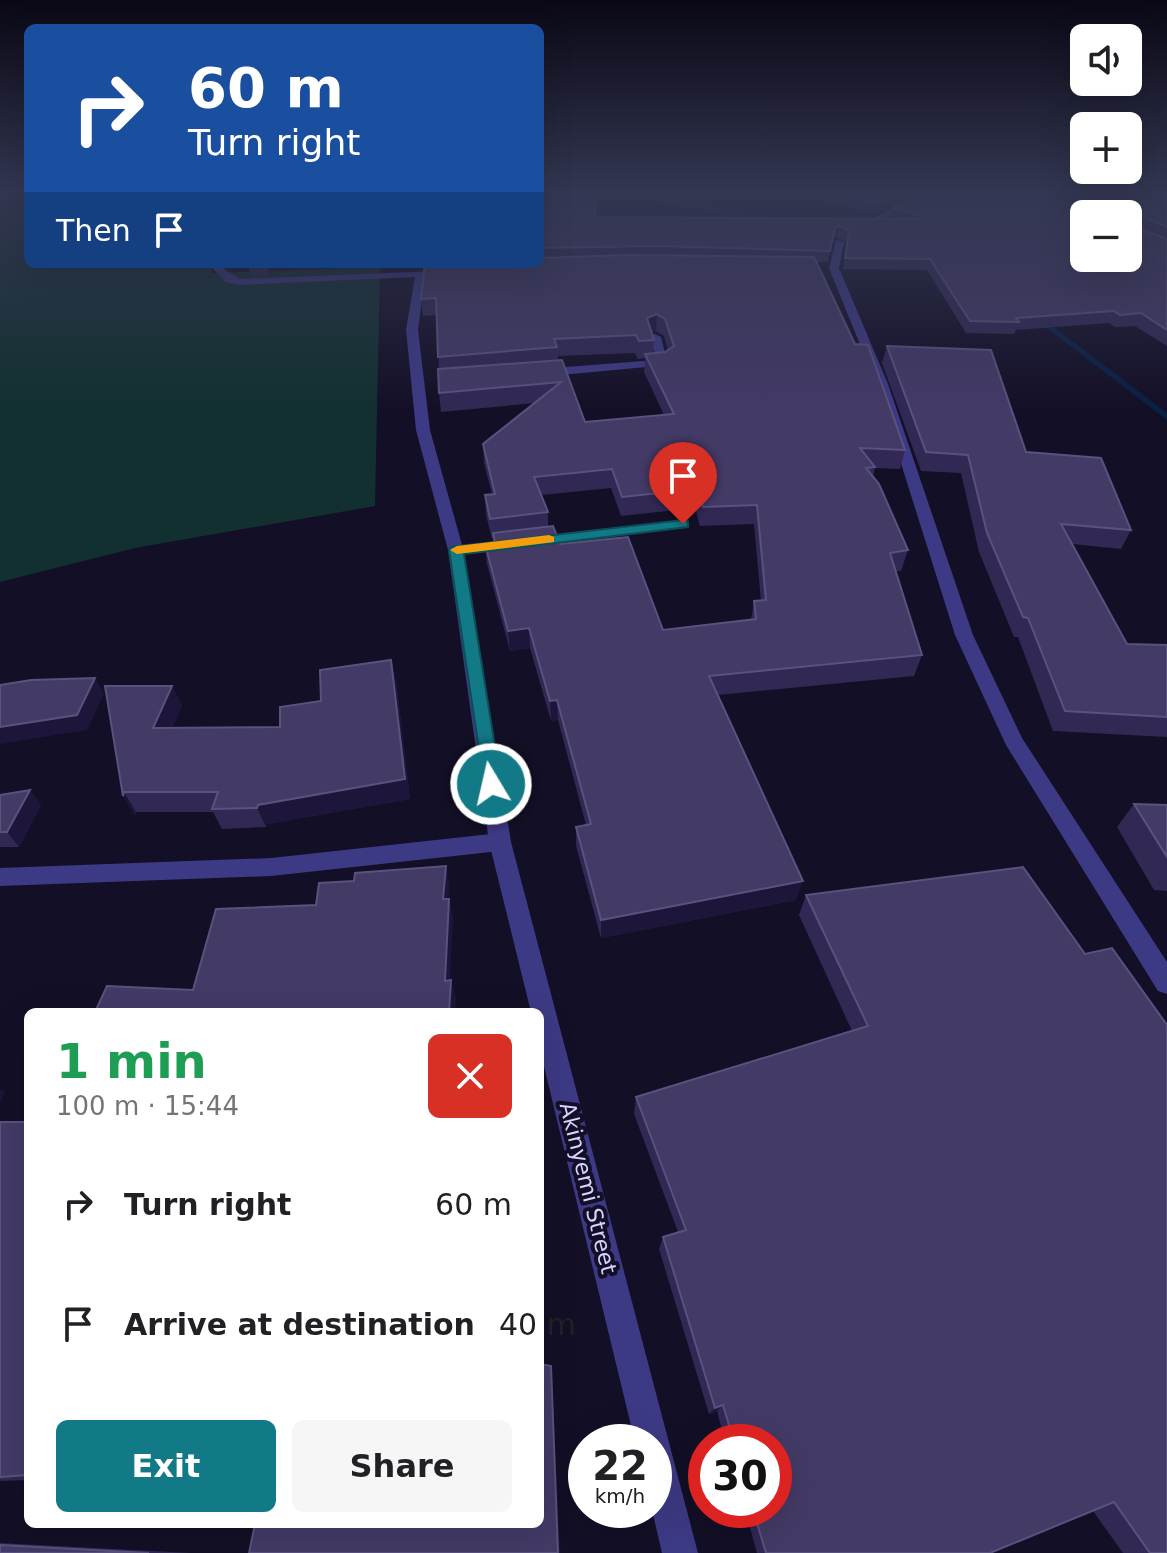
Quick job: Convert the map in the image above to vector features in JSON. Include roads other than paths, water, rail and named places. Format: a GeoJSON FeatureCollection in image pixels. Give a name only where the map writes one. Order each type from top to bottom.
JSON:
{"type":"FeatureCollection","features":[{"type":"Feature","properties":{"kind":"street"},"geometry":{"type":"LineString","coordinates":[[828,265],[882,384],[964,635],[1013,740],[1167,983]]}},
{"type":"Feature","properties":{"kind":"street"},"geometry":{"type":"LineString","coordinates":[[219,268],[230,280],[240,282],[444,273]]}},
{"type":"Feature","properties":{"kind":"street","name":"Akinyemi Street"},"geometry":{"type":"LineString","coordinates":[[420,274],[412,330],[427,382],[423,430],[456,550],[500,842],[542,1008]]}},
{"type":"Feature","properties":{"kind":"street"},"geometry":{"type":"LineString","coordinates":[[526,374],[664,363],[655,337]]}},
{"type":"Feature","properties":{"kind":"street"},"geometry":{"type":"LineString","coordinates":[[456,550],[683,524]]}},
{"type":"Feature","properties":{"kind":"street"},"geometry":{"type":"LineString","coordinates":[[0,877],[271,867],[500,842]]}},
{"type":"Feature","properties":{"kind":"street","name":"Akinyemi Street"},"geometry":{"type":"LineString","coordinates":[[544,1016],[647,1424]]}},
{"type":"Feature","properties":{"kind":"street"},"geometry":{"type":"LineString","coordinates":[[672,1521],[680,1553]]}},
{"type":"Feature","properties":{"kind":"waterway"},"geometry":{"type":"LineString","coordinates":[[1038,317],[1167,417]]}}]}
